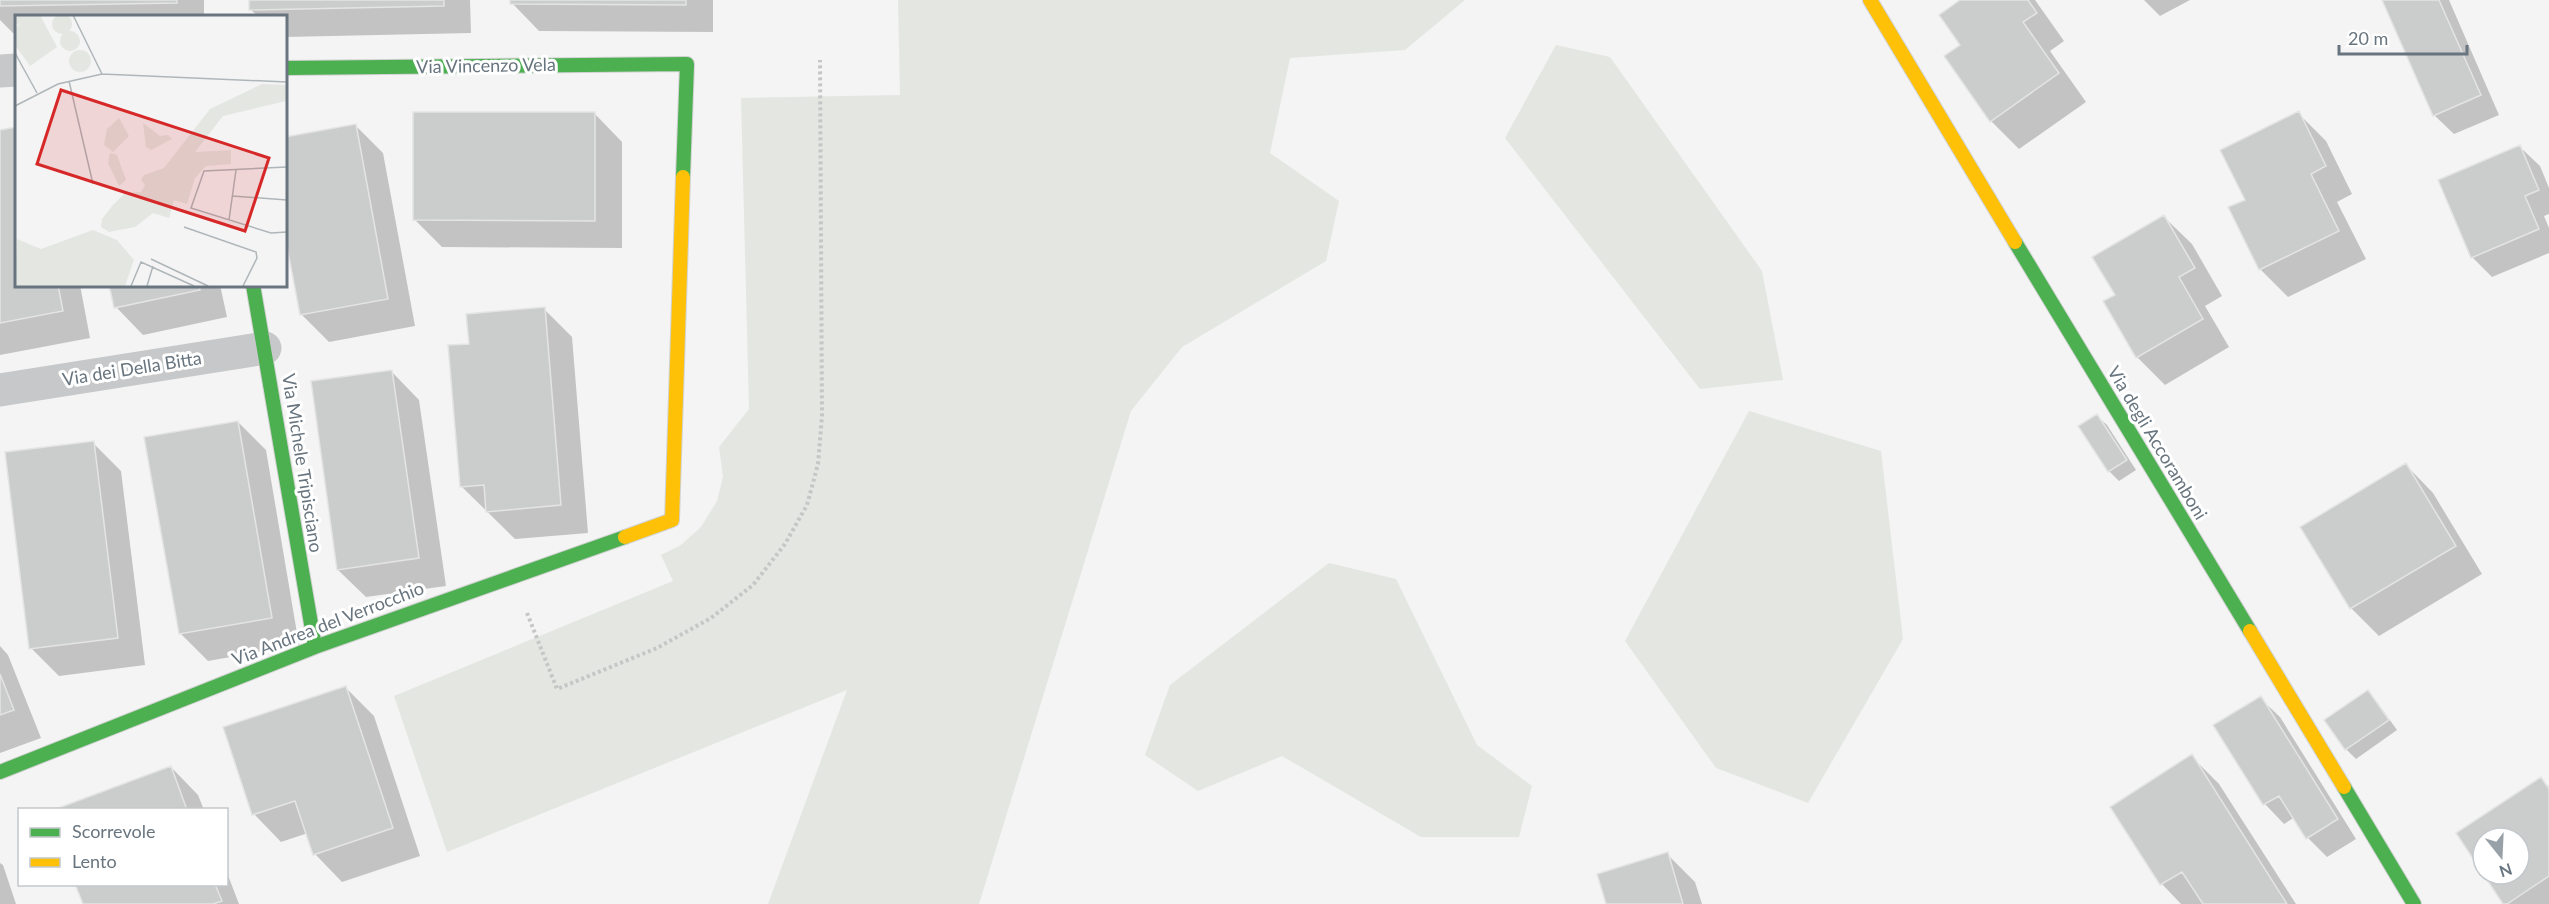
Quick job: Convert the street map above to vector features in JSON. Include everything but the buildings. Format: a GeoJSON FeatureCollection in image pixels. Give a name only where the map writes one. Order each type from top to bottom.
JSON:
{"type":"FeatureCollection","features":[{"type":"Feature","properties":{"kind":"street","name":"Via degli Accoramboni"},"geometry":{"type":"LineString","coordinates":[[1870,0],[2414,904]]}},
{"type":"Feature","properties":{"kind":"street","name":"Via Vincenzo Vela"},"geometry":{"type":"LineString","coordinates":[[286,68],[687,63],[672,520]]}},
{"type":"Feature","properties":{"kind":"street"},"geometry":{"type":"LineString","coordinates":[[0,71],[15,70]]}},
{"type":"Feature","properties":{"kind":"street","name":"Via Michele Tripisciano"},"geometry":{"type":"LineString","coordinates":[[253,286],[315,647]]}},
{"type":"Feature","properties":{"kind":"street","name":"Via dei Della Bitta"},"geometry":{"type":"LineString","coordinates":[[0,390],[265,348]]}},
{"type":"Feature","properties":{"kind":"street","name":"Via Andrea del Verrocchio"},"geometry":{"type":"LineString","coordinates":[[0,772],[315,647],[672,520]]}},
{"type":"Feature","properties":{"kind":"path"},"geometry":{"type":"LineString","coordinates":[[513,575],[557,689],[657,648],[711,618],[753,585],[785,544],[807,505],[818,464],[822,416],[820,60]]}},
{"type":"Feature","properties":{"kind":"shaded area"},"geometry":{"type":"Polygon","coordinates":[[[898,0],[1465,0],[1405,50],[1290,58],[1270,153],[1339,201],[1326,261],[1182,347],[1131,411],[979,904],[768,904],[847,690],[447,852],[394,696],[673,581],[661,555],[681,545],[701,527],[717,501],[723,477],[719,447],[749,409],[741,98],[900,95],[898,0]]]}},
{"type":"Feature","properties":{"kind":"shaded area"},"geometry":{"type":"Polygon","coordinates":[[[1556,45],[1610,57],[1762,271],[1783,380],[1700,389],[1505,138],[1556,45]]]}},
{"type":"Feature","properties":{"kind":"shaded area"},"geometry":{"type":"Polygon","coordinates":[[[1749,411],[1881,451],[1903,639],[1808,803],[1716,768],[1625,641],[1749,411]]]}},
{"type":"Feature","properties":{"kind":"shaded area"},"geometry":{"type":"Polygon","coordinates":[[[1329,563],[1396,579],[1477,745],[1532,786],[1519,837],[1421,837],[1282,756],[1198,791],[1145,755],[1170,685],[1329,563]]]}},
{"type":"Feature","properties":{"kind":"traffic: fast"},"geometry":{"type":"LineString","coordinates":[[286,68],[687,64],[683,177]]}},
{"type":"Feature","properties":{"kind":"traffic: fast"},"geometry":{"type":"LineString","coordinates":[[2015,242],[2250,631]]}},
{"type":"Feature","properties":{"kind":"traffic: fast"},"geometry":{"type":"LineString","coordinates":[[253,286],[315,647]]}},
{"type":"Feature","properties":{"kind":"traffic: fast"},"geometry":{"type":"LineString","coordinates":[[0,772],[315,647],[625,537]]}},
{"type":"Feature","properties":{"kind":"traffic: fast"},"geometry":{"type":"LineString","coordinates":[[2344,787],[2414,904]]}},
{"type":"Feature","properties":{"kind":"traffic: slow"},"geometry":{"type":"LineString","coordinates":[[1870,0],[2015,242]]}},
{"type":"Feature","properties":{"kind":"traffic: slow"},"geometry":{"type":"LineString","coordinates":[[625,537],[672,520],[683,177]]}},
{"type":"Feature","properties":{"kind":"traffic: slow"},"geometry":{"type":"LineString","coordinates":[[2250,631],[2344,787]]}}]}
